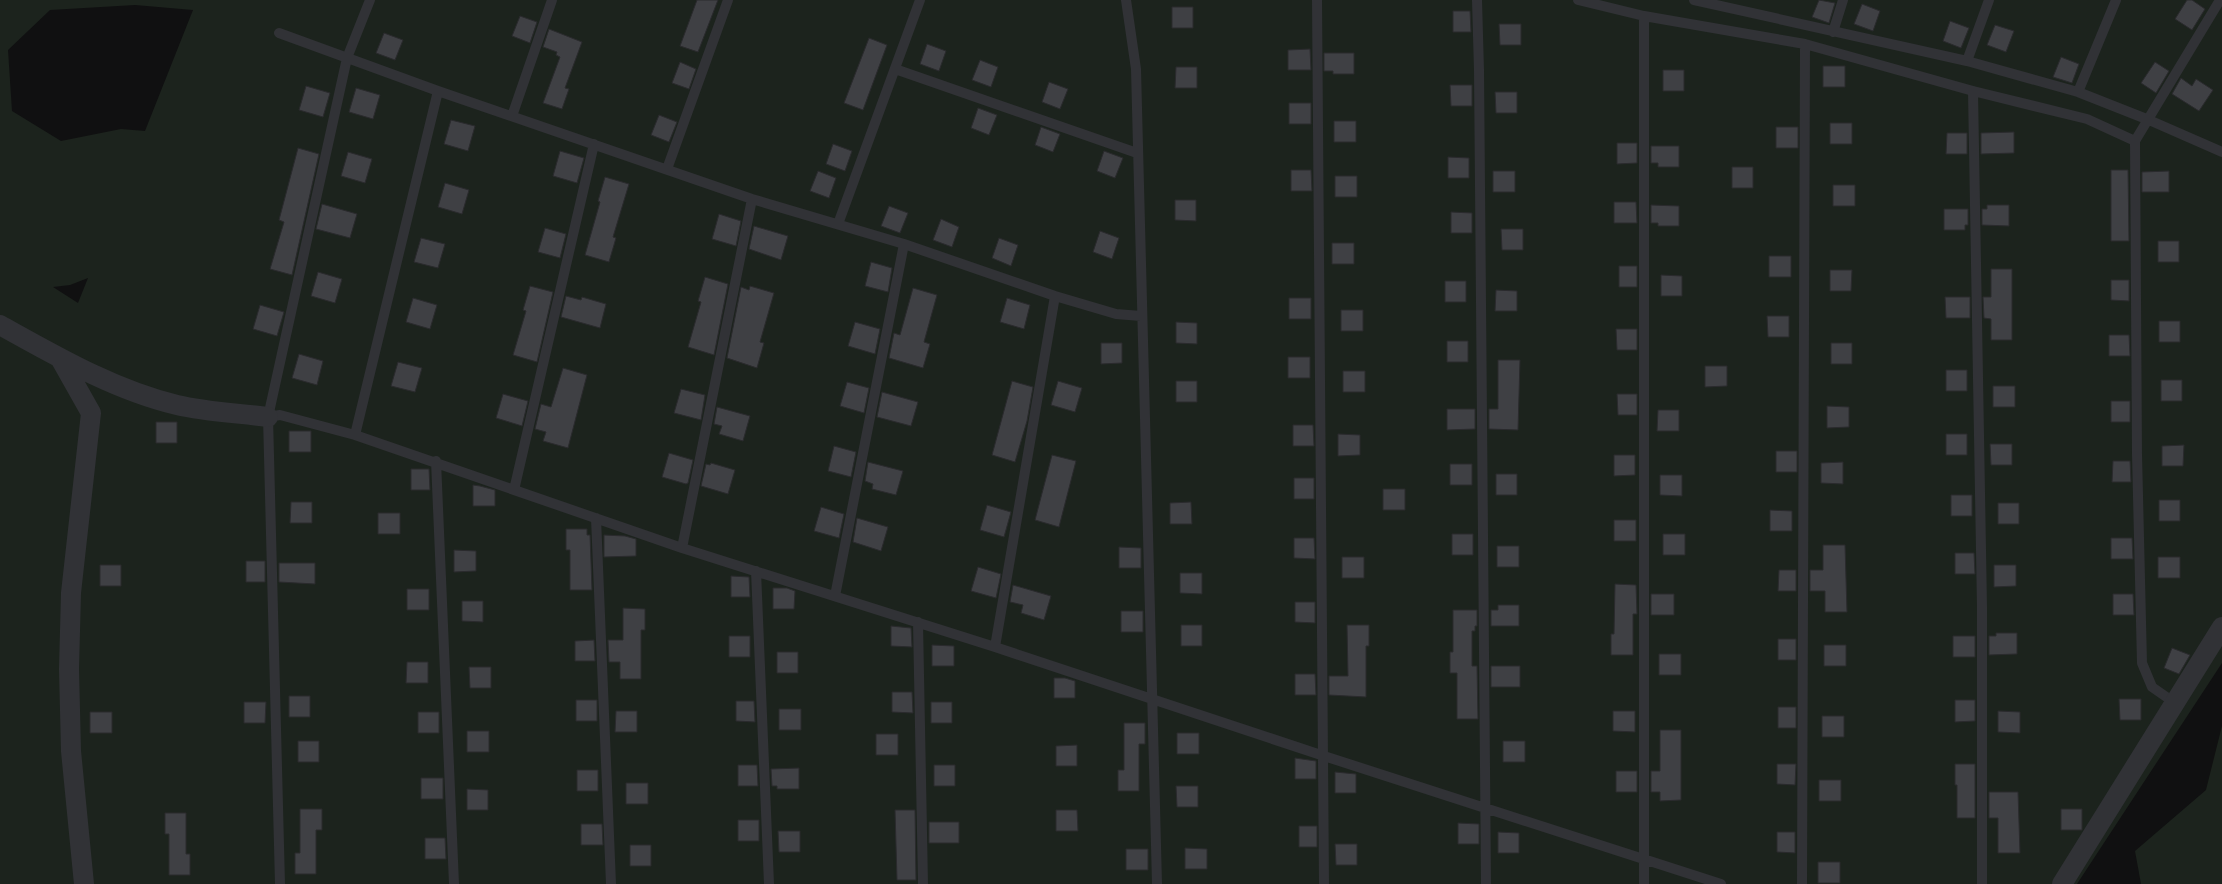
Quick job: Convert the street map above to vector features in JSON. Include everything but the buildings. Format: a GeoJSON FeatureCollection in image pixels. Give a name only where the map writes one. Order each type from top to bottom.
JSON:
{"type":"FeatureCollection","features":[{"type":"Feature","properties":{"kind":"street"},"geometry":{"type":"LineString","coordinates":[[0,325],[60,358],[129,390],[178,406],[268,417]]}},
{"type":"Feature","properties":{"kind":"street"},"geometry":{"type":"LineString","coordinates":[[60,358],[90,413],[71,594],[69,669],[71,751],[84,884]]}},
{"type":"Feature","properties":{"kind":"street"},"geometry":{"type":"LineString","coordinates":[[2062,884],[2222,627]]}},
{"type":"Feature","properties":{"kind":"lane"},"geometry":{"type":"LineString","coordinates":[[280,884],[268,417],[348,58],[370,0]]}},
{"type":"Feature","properties":{"kind":"lane"},"geometry":{"type":"LineString","coordinates":[[512,116],[552,0]]}},
{"type":"Feature","properties":{"kind":"lane"},"geometry":{"type":"LineString","coordinates":[[667,169],[728,0]]}},
{"type":"Feature","properties":{"kind":"lane"},"geometry":{"type":"LineString","coordinates":[[838,224],[920,0]]}},
{"type":"Feature","properties":{"kind":"lane"},"geometry":{"type":"LineString","coordinates":[[1126,0],[1136,69],[1157,884]]}},
{"type":"Feature","properties":{"kind":"lane"},"geometry":{"type":"LineString","coordinates":[[1317,0],[1324,884]]}},
{"type":"Feature","properties":{"kind":"lane"},"geometry":{"type":"LineString","coordinates":[[1476,0],[1479,90],[1486,884]]}},
{"type":"Feature","properties":{"kind":"lane"},"geometry":{"type":"LineString","coordinates":[[1578,0],[1644,16],[1805,44],[1973,91],[2087,119],[2135,141]]}},
{"type":"Feature","properties":{"kind":"lane"},"geometry":{"type":"LineString","coordinates":[[1694,0],[1967,61],[2078,92],[2222,152]]}},
{"type":"Feature","properties":{"kind":"lane"},"geometry":{"type":"LineString","coordinates":[[1833,32],[1843,0]]}},
{"type":"Feature","properties":{"kind":"lane"},"geometry":{"type":"LineString","coordinates":[[1967,61],[1989,0]]}},
{"type":"Feature","properties":{"kind":"lane"},"geometry":{"type":"LineString","coordinates":[[2078,92],[2116,0]]}},
{"type":"Feature","properties":{"kind":"lane"},"geometry":{"type":"LineString","coordinates":[[2175,703],[2152,688],[2142,663],[2137,444],[2135,141],[2220,0]]}},
{"type":"Feature","properties":{"kind":"lane"},"geometry":{"type":"LineString","coordinates":[[1644,16],[1644,884]]}},
{"type":"Feature","properties":{"kind":"lane"},"geometry":{"type":"LineString","coordinates":[[279,33],[438,91],[752,200],[904,244],[1055,296],[1116,314],[1141,316]]}},
{"type":"Feature","properties":{"kind":"lane"},"geometry":{"type":"LineString","coordinates":[[1802,884],[1805,44]]}},
{"type":"Feature","properties":{"kind":"lane"},"geometry":{"type":"LineString","coordinates":[[895,69],[1137,153]]}},
{"type":"Feature","properties":{"kind":"lane"},"geometry":{"type":"LineString","coordinates":[[355,435],[438,91]]}},
{"type":"Feature","properties":{"kind":"lane"},"geometry":{"type":"LineString","coordinates":[[1973,91],[1982,607],[1982,884]]}},
{"type":"Feature","properties":{"kind":"lane"},"geometry":{"type":"LineString","coordinates":[[514,490],[594,144]]}},
{"type":"Feature","properties":{"kind":"lane"},"geometry":{"type":"LineString","coordinates":[[682,548],[752,200]]}},
{"type":"Feature","properties":{"kind":"lane"},"geometry":{"type":"LineString","coordinates":[[834,596],[904,244]]}},
{"type":"Feature","properties":{"kind":"lane"},"geometry":{"type":"LineString","coordinates":[[996,647],[1055,296]]}},
{"type":"Feature","properties":{"kind":"lane"},"geometry":{"type":"LineString","coordinates":[[268,417],[280,415],[355,435],[682,548],[996,647],[1324,756],[1721,884]]}},
{"type":"Feature","properties":{"kind":"lane"},"geometry":{"type":"LineString","coordinates":[[436,462],[454,884]]}},
{"type":"Feature","properties":{"kind":"lane"},"geometry":{"type":"LineString","coordinates":[[596,518],[610,884]]}},
{"type":"Feature","properties":{"kind":"lane"},"geometry":{"type":"LineString","coordinates":[[756,571],[768,884]]}},
{"type":"Feature","properties":{"kind":"lane"},"geometry":{"type":"LineString","coordinates":[[918,622],[923,884]]}},
{"type":"Feature","properties":{"kind":"shaded area"},"geometry":{"type":"Polygon","coordinates":[[[0,0],[2222,0],[2222,663],[2077,884],[0,884],[0,0]],[[135,5],[50,10],[8,50],[12,111],[61,141],[121,129],[145,131],[193,10],[135,5]],[[88,278],[70,285],[53,287],[78,303],[88,278]]]}},
{"type":"Feature","properties":{"kind":"shaded area"},"geometry":{"type":"Polygon","coordinates":[[[2222,726],[2222,884],[2141,884],[2135,851],[2206,790],[2222,726]]]}}]}
